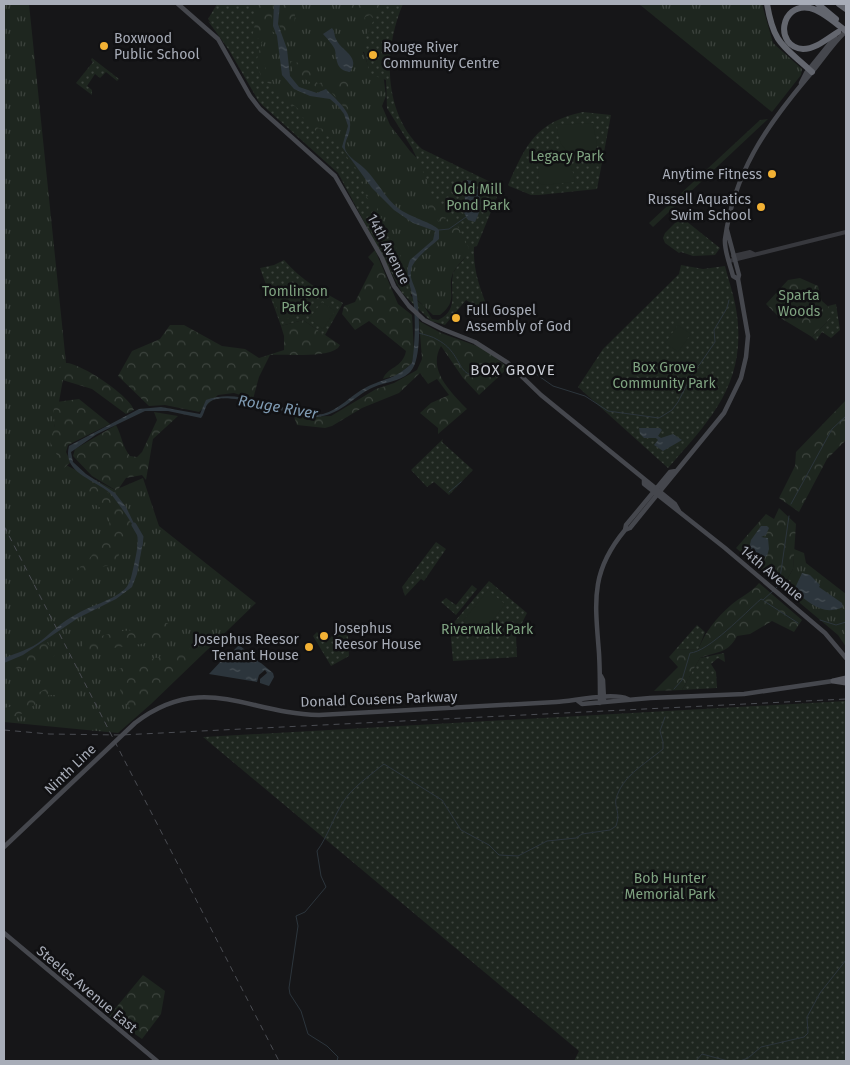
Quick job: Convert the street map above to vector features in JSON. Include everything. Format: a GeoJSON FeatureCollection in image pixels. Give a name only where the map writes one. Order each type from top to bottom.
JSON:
{"type":"FeatureCollection","features":[{"type":"Feature","properties":{"kind":"highway"},"geometry":{"type":"LineString","coordinates":[[767,4],[775,37],[791,56],[810,71]]}},
{"type":"Feature","properties":{"kind":"highway"},"geometry":{"type":"LineString","coordinates":[[818,4],[844,32]]}},
{"type":"Feature","properties":{"kind":"highway"},"geometry":{"type":"LineString","coordinates":[[840,4],[846,9]]}},
{"type":"Feature","properties":{"kind":"highway"},"geometry":{"type":"LineString","coordinates":[[801,7],[820,13],[844,32],[804,49],[789,43],[784,36],[783,26],[790,13],[801,7]]}},
{"type":"Feature","properties":{"kind":"main road","name":"14th Avenue"},"geometry":{"type":"LineString","coordinates":[[178,4],[218,39],[260,110],[335,176],[382,258],[394,286],[409,306],[424,320],[474,342],[508,363],[541,395],[657,492],[675,504],[679,511],[825,633],[846,658]]}},
{"type":"Feature","properties":{"kind":"main road"},"geometry":{"type":"LineString","coordinates":[[738,279],[733,276],[725,240],[733,196],[740,178],[751,154],[810,71],[844,32],[846,24]]}},
{"type":"Feature","properties":{"kind":"main road"},"geometry":{"type":"LineString","coordinates":[[602,700],[603,680],[600,676],[594,602],[596,585],[605,558],[625,530],[626,525],[676,471],[724,413],[741,378],[748,336],[738,279],[739,275],[727,230]]}},
{"type":"Feature","properties":{"kind":"main road","name":"Donald Cousens Parkway"},"geometry":{"type":"LineString","coordinates":[[154,710],[184,700],[209,696],[232,698],[293,713],[319,715],[578,701],[582,704],[602,700],[744,694],[846,678]]}},
{"type":"Feature","properties":{"kind":"main road","name":"Donald Cousens Parkway"},"geometry":{"type":"LineString","coordinates":[[833,681],[846,683]]}},
{"type":"Feature","properties":{"kind":"main road","name":"Ninth Line"},"geometry":{"type":"LineString","coordinates":[[4,847],[127,729],[154,710]]}},
{"type":"Feature","properties":{"kind":"main road","name":"Steeles Avenue East"},"geometry":{"type":"LineString","coordinates":[[4,933],[157,1061]]}},
{"type":"Feature","properties":{"kind":"street"},"geometry":{"type":"LineString","coordinates":[[729,261],[750,252],[754,254],[846,232]]}},
{"type":"Feature","properties":{"kind":"green space"},"geometry":{"type":"Polygon","coordinates":[[[4,4],[29,4],[66,363],[53,435],[62,463],[115,490],[143,478],[159,526],[256,603],[151,704],[118,733],[4,722],[4,4]]]}},
{"type":"Feature","properties":{"kind":"green space","name":"Old Mill Pond Park"},"geometry":{"type":"Polygon","coordinates":[[[217,4],[254,4],[255,24],[251,42],[264,36],[256,62],[261,76],[317,132],[335,139],[363,182],[362,189],[397,249],[411,296],[424,306],[432,319],[438,320],[449,311],[452,300],[453,274],[466,256],[469,247],[452,216],[431,194],[427,180],[412,148],[387,108],[386,80],[370,74],[363,48],[381,4],[403,4],[396,22],[390,61],[390,80],[400,118],[409,134],[422,149],[501,187],[477,246],[474,247],[477,277],[487,306],[481,309],[466,300],[445,325],[431,321],[402,293],[338,173],[259,102],[229,50],[208,21],[211,23],[208,19],[217,4]]]}},
{"type":"Feature","properties":{"kind":"green space"},"geometry":{"type":"Polygon","coordinates":[[[240,4],[273,4],[271,25],[275,33],[271,31],[266,35],[260,45],[261,61],[265,65],[265,77],[273,82],[269,85],[279,93],[279,97],[284,102],[286,99],[301,111],[304,120],[311,126],[323,129],[332,137],[332,141],[339,139],[339,150],[365,181],[363,189],[378,209],[388,234],[400,252],[400,261],[406,268],[406,280],[411,294],[407,294],[381,251],[340,171],[263,103],[249,39],[254,17],[240,4]]]}},
{"type":"Feature","properties":{"kind":"green space"},"geometry":{"type":"Polygon","coordinates":[[[268,4],[381,4],[369,50],[363,52],[371,73],[383,73],[386,96],[382,106],[390,125],[410,151],[436,178],[471,251],[453,273],[451,279],[451,299],[446,310],[440,315],[433,315],[401,284],[349,174],[260,91],[256,18],[268,4]]]}},
{"type":"Feature","properties":{"kind":"green space"},"geometry":{"type":"Polygon","coordinates":[[[278,4],[300,4],[295,13],[294,34],[293,32],[282,31],[278,23],[278,4]]]}},
{"type":"Feature","properties":{"kind":"green space"},"geometry":{"type":"Polygon","coordinates":[[[347,4],[381,4],[373,18],[370,15],[365,17],[366,25],[370,25],[365,28],[347,4]]]}},
{"type":"Feature","properties":{"kind":"green space"},"geometry":{"type":"Polygon","coordinates":[[[639,4],[762,4],[773,43],[802,69],[801,75],[772,112],[639,4]]]}},
{"type":"Feature","properties":{"kind":"green space"},"geometry":{"type":"Polygon","coordinates":[[[92,58],[119,79],[117,81],[106,72],[100,78],[95,74],[87,86],[92,90],[92,95],[76,83],[93,62],[92,58]]]}},
{"type":"Feature","properties":{"kind":"green space"},"geometry":{"type":"Polygon","coordinates":[[[290,61],[299,63],[305,69],[310,69],[317,75],[315,79],[318,84],[322,82],[323,89],[319,91],[313,84],[293,72],[290,61]]]}},
{"type":"Feature","properties":{"kind":"green space"},"geometry":{"type":"Polygon","coordinates":[[[334,77],[338,77],[343,81],[350,77],[351,82],[346,92],[348,102],[346,102],[350,112],[332,93],[328,83],[334,77]]]}},
{"type":"Feature","properties":{"kind":"green space","name":"Legacy Park"},"geometry":{"type":"Polygon","coordinates":[[[583,112],[611,115],[597,189],[531,195],[508,185],[527,147],[543,129],[567,116],[583,112]]]}},
{"type":"Feature","properties":{"kind":"green space"},"geometry":{"type":"Polygon","coordinates":[[[768,119],[653,227],[649,223],[760,120],[768,119]]]}},
{"type":"Feature","properties":{"kind":"green space"},"geometry":{"type":"Polygon","coordinates":[[[593,123],[597,146],[596,158],[587,158],[573,154],[563,147],[557,125],[593,123]]]}},
{"type":"Feature","properties":{"kind":"green space"},"geometry":{"type":"Polygon","coordinates":[[[547,150],[559,154],[567,161],[575,182],[543,185],[539,183],[538,151],[547,150]]]}},
{"type":"Feature","properties":{"kind":"green space"},"geometry":{"type":"Polygon","coordinates":[[[442,172],[456,193],[459,214],[474,233],[472,262],[466,258],[469,247],[463,240],[458,241],[436,219],[425,203],[425,200],[430,202],[446,220],[448,219],[447,215],[429,196],[430,177],[433,174],[442,172]]]}},
{"type":"Feature","properties":{"kind":"green space"},"geometry":{"type":"Polygon","coordinates":[[[681,217],[720,248],[715,255],[693,256],[679,253],[665,243],[663,238],[665,233],[681,217]]]}},
{"type":"Feature","properties":{"kind":"green space"},"geometry":{"type":"Polygon","coordinates":[[[375,250],[398,304],[412,315],[414,351],[412,363],[398,375],[383,379],[388,372],[402,361],[406,351],[369,321],[355,330],[342,314],[344,306],[355,302],[374,264],[368,257],[375,250]]]}},
{"type":"Feature","properties":{"kind":"green space","name":"Tomlinson Park"},"geometry":{"type":"Polygon","coordinates":[[[284,260],[304,279],[343,303],[325,335],[303,320],[281,326],[260,268],[274,265],[284,260]]]}},
{"type":"Feature","properties":{"kind":"green space","name":"Box Grove Community Park"},"geometry":{"type":"Polygon","coordinates":[[[681,265],[703,269],[725,266],[736,309],[738,339],[736,361],[722,399],[698,434],[668,468],[578,387],[603,349],[679,274],[681,265]]]}},
{"type":"Feature","properties":{"kind":"green space","name":"Sparta Woods"},"geometry":{"type":"Polygon","coordinates":[[[800,278],[818,286],[822,301],[830,308],[831,318],[812,337],[779,317],[766,304],[788,280],[800,278]]]}},
{"type":"Feature","properties":{"kind":"green space"},"geometry":{"type":"Polygon","coordinates":[[[300,284],[304,303],[296,316],[281,321],[272,293],[300,284]]]}},
{"type":"Feature","properties":{"kind":"green space"},"geometry":{"type":"Polygon","coordinates":[[[322,302],[335,311],[323,329],[309,319],[322,302]]]}},
{"type":"Feature","properties":{"kind":"green space"},"geometry":{"type":"Polygon","coordinates":[[[836,304],[840,330],[831,338],[822,332],[816,341],[812,337],[831,318],[828,306],[836,304]]]}},
{"type":"Feature","properties":{"kind":"green space"},"geometry":{"type":"Polygon","coordinates":[[[303,320],[340,345],[338,348],[325,353],[270,355],[259,377],[253,399],[234,393],[218,395],[199,412],[165,405],[149,406],[118,376],[132,351],[160,339],[170,325],[184,325],[222,346],[245,349],[259,358],[284,350],[284,336],[281,326],[303,320]]]}},
{"type":"Feature","properties":{"kind":"green space"},"geometry":{"type":"Polygon","coordinates":[[[419,321],[441,333],[485,349],[508,368],[479,395],[463,378],[441,346],[437,355],[439,372],[448,388],[467,409],[438,434],[438,428],[420,413],[431,403],[449,395],[437,379],[428,384],[420,373],[399,393],[362,408],[332,426],[325,428],[297,425],[294,417],[331,416],[376,389],[394,383],[417,370],[422,359],[419,321]]]}},
{"type":"Feature","properties":{"kind":"green space"},"geometry":{"type":"Polygon","coordinates":[[[678,325],[691,334],[678,352],[665,343],[678,325]]]}},
{"type":"Feature","properties":{"kind":"green space"},"geometry":{"type":"Polygon","coordinates":[[[66,363],[82,368],[104,381],[124,397],[134,410],[126,414],[92,389],[59,379],[54,371],[66,363]]]}},
{"type":"Feature","properties":{"kind":"green space"},"geometry":{"type":"Polygon","coordinates":[[[79,399],[110,424],[68,445],[66,452],[71,462],[64,468],[50,442],[55,424],[53,412],[56,402],[79,399]]]}},
{"type":"Feature","properties":{"kind":"green space"},"geometry":{"type":"Polygon","coordinates":[[[846,400],[846,440],[827,459],[799,512],[779,498],[795,466],[796,452],[846,400]]]}},
{"type":"Feature","properties":{"kind":"green space"},"geometry":{"type":"Polygon","coordinates":[[[154,412],[178,416],[153,439],[146,480],[142,475],[126,478],[117,491],[92,476],[73,456],[75,449],[116,425],[127,452],[130,456],[137,457],[142,452],[157,420],[154,412]]]}},
{"type":"Feature","properties":{"kind":"green space"},"geometry":{"type":"Polygon","coordinates":[[[443,439],[442,442],[473,470],[449,495],[434,482],[427,487],[411,470],[443,439]]]}},
{"type":"Feature","properties":{"kind":"green space"},"geometry":{"type":"Polygon","coordinates":[[[94,482],[121,506],[131,521],[137,538],[124,540],[116,563],[102,567],[97,573],[94,570],[79,583],[73,581],[72,576],[97,550],[107,533],[109,525],[107,513],[92,502],[87,495],[86,490],[94,482]]]}},
{"type":"Feature","properties":{"kind":"green space"},"geometry":{"type":"Polygon","coordinates":[[[779,508],[796,524],[793,569],[782,588],[736,548],[766,514],[774,519],[779,508]]]}},
{"type":"Feature","properties":{"kind":"green space"},"geometry":{"type":"Polygon","coordinates":[[[436,542],[446,549],[424,581],[421,579],[405,596],[402,587],[436,542]]]}},
{"type":"Feature","properties":{"kind":"green space"},"geometry":{"type":"Polygon","coordinates":[[[794,549],[804,553],[806,563],[846,594],[846,647],[838,635],[782,588],[793,569],[794,549]]]}},
{"type":"Feature","properties":{"kind":"green space","name":"Riverwalk Park"},"geometry":{"type":"Polygon","coordinates":[[[489,581],[527,613],[516,635],[517,657],[453,661],[450,627],[489,581]]]}},
{"type":"Feature","properties":{"kind":"green space"},"geometry":{"type":"Polygon","coordinates":[[[759,583],[802,620],[794,632],[772,621],[750,634],[737,636],[734,642],[726,649],[700,658],[682,690],[654,691],[678,667],[669,657],[676,649],[698,650],[708,631],[720,615],[753,590],[759,583]]]}},
{"type":"Feature","properties":{"kind":"green space"},"geometry":{"type":"Polygon","coordinates":[[[472,585],[477,589],[456,615],[441,602],[446,598],[456,605],[472,585]]]}},
{"type":"Feature","properties":{"kind":"green space"},"geometry":{"type":"Polygon","coordinates":[[[488,590],[505,604],[481,636],[463,621],[488,590]]]}},
{"type":"Feature","properties":{"kind":"green space"},"geometry":{"type":"Polygon","coordinates":[[[160,623],[168,623],[171,629],[170,633],[154,642],[113,648],[92,654],[81,651],[83,640],[123,631],[146,629],[160,623]]]}},
{"type":"Feature","properties":{"kind":"green space"},"geometry":{"type":"Polygon","coordinates":[[[697,625],[705,632],[698,650],[676,649],[697,625]]]}},
{"type":"Feature","properties":{"kind":"green space"},"geometry":{"type":"Polygon","coordinates":[[[337,630],[348,636],[349,656],[331,666],[313,636],[317,632],[326,643],[337,630]]]}},
{"type":"Feature","properties":{"kind":"green space"},"geometry":{"type":"Polygon","coordinates":[[[46,641],[55,654],[54,656],[20,669],[9,667],[7,663],[46,641]]]}},
{"type":"Feature","properties":{"kind":"green space"},"geometry":{"type":"Polygon","coordinates":[[[189,648],[192,657],[145,707],[134,714],[122,697],[115,670],[189,648]]]}},
{"type":"Feature","properties":{"kind":"green space"},"geometry":{"type":"Polygon","coordinates":[[[724,653],[725,662],[718,658],[711,664],[716,672],[717,688],[682,690],[700,658],[724,653]]]}},
{"type":"Feature","properties":{"kind":"green space"},"geometry":{"type":"Polygon","coordinates":[[[54,684],[63,687],[62,695],[49,695],[18,716],[4,717],[4,708],[17,705],[54,684]]]}},
{"type":"Feature","properties":{"kind":"green space","name":"Bob Hunter Memorial Park"},"geometry":{"type":"Polygon","coordinates":[[[846,701],[846,1061],[574,1061],[579,1051],[203,737],[846,701]]]}},
{"type":"Feature","properties":{"kind":"green space"},"geometry":{"type":"Polygon","coordinates":[[[143,975],[165,991],[161,1014],[142,1039],[109,1016],[143,975]]]}},
{"type":"Feature","properties":{"kind":"water"},"geometry":{"type":"Polygon","coordinates":[[[274,4],[280,4],[278,24],[287,49],[290,76],[299,87],[317,93],[326,89],[339,102],[346,111],[350,121],[350,131],[345,143],[347,153],[367,171],[394,205],[439,230],[439,239],[418,257],[411,270],[411,277],[417,296],[419,325],[418,348],[413,367],[409,373],[401,378],[374,387],[331,414],[323,416],[303,416],[235,399],[223,398],[210,401],[201,418],[168,411],[145,411],[97,434],[71,452],[73,462],[86,474],[115,493],[126,507],[143,542],[137,574],[132,587],[116,599],[78,618],[23,655],[4,663],[4,658],[33,646],[70,618],[125,589],[131,578],[136,558],[138,538],[136,530],[110,493],[81,474],[70,463],[68,455],[69,446],[139,409],[161,407],[200,414],[206,400],[218,397],[242,397],[292,410],[323,414],[334,409],[365,388],[400,373],[412,363],[415,314],[408,265],[410,260],[433,240],[435,231],[413,223],[394,210],[372,188],[342,147],[348,126],[344,114],[338,106],[330,99],[310,96],[294,89],[282,75],[277,36],[273,26],[274,4]]]}},
{"type":"Feature","properties":{"kind":"water"},"geometry":{"type":"Polygon","coordinates":[[[332,28],[338,43],[352,58],[353,66],[350,72],[340,67],[334,48],[323,34],[332,28]]]}},
{"type":"Feature","properties":{"kind":"water"},"geometry":{"type":"Polygon","coordinates":[[[467,180],[473,181],[480,196],[480,206],[475,222],[468,220],[463,211],[465,207],[464,188],[467,180]]]}},
{"type":"Feature","properties":{"kind":"water"},"geometry":{"type":"Polygon","coordinates":[[[639,428],[660,428],[662,430],[658,436],[661,438],[673,434],[682,440],[663,451],[654,445],[658,440],[656,438],[644,438],[640,434],[639,428]]]}},
{"type":"Feature","properties":{"kind":"water"},"geometry":{"type":"Polygon","coordinates":[[[761,526],[769,528],[766,535],[761,537],[768,538],[769,549],[767,556],[760,558],[749,549],[751,540],[761,526]]]}},
{"type":"Feature","properties":{"kind":"water"},"geometry":{"type":"Polygon","coordinates":[[[802,573],[810,575],[820,585],[819,587],[842,603],[843,607],[829,610],[823,609],[812,604],[796,592],[796,586],[802,573]]]}},
{"type":"Feature","properties":{"kind":"water"},"geometry":{"type":"Polygon","coordinates":[[[239,645],[273,673],[274,677],[269,686],[260,683],[260,679],[267,673],[265,670],[259,675],[257,682],[209,674],[224,658],[238,661],[247,655],[245,653],[234,659],[229,655],[239,645]]]}},
{"type":"Feature","properties":{"kind":"waterway"},"geometry":{"type":"LineString","coordinates":[[439,230],[449,229],[466,217]]}},
{"type":"Feature","properties":{"kind":"waterway"},"geometry":{"type":"LineString","coordinates":[[526,367],[553,386],[585,396],[608,411],[659,418],[672,410],[678,402],[695,369],[715,342],[714,330],[727,308],[729,300]]}},
{"type":"Feature","properties":{"kind":"waterway"},"geometry":{"type":"LineString","coordinates":[[419,333],[436,339],[448,347],[462,369],[467,373],[474,375],[484,373],[499,366]]}},
{"type":"Feature","properties":{"kind":"waterway","name":"Rouge River"},"geometry":{"type":"LineString","coordinates":[[292,412],[311,415]]}},
{"type":"Feature","properties":{"kind":"waterway"},"geometry":{"type":"LineString","coordinates":[[791,504],[832,429],[846,416]]}},
{"type":"Feature","properties":{"kind":"waterway"},"geometry":{"type":"LineString","coordinates":[[449,492],[461,482]]}},
{"type":"Feature","properties":{"kind":"waterway"},"geometry":{"type":"LineString","coordinates":[[776,588],[779,585],[789,516]]}},
{"type":"Feature","properties":{"kind":"waterway","name":"Rouge River"},"geometry":{"type":"LineString","coordinates":[[134,525],[141,537],[140,545]]}},
{"type":"Feature","properties":{"kind":"waterway"},"geometry":{"type":"LineString","coordinates":[[674,689],[682,680],[690,653],[698,651],[716,639],[761,599],[763,600],[773,591]]}},
{"type":"Feature","properties":{"kind":"waterway"},"geometry":{"type":"LineString","coordinates":[[764,601],[798,623]]}},
{"type":"Feature","properties":{"kind":"waterway"},"geometry":{"type":"LineString","coordinates":[[820,620],[836,625],[846,622]]}},
{"type":"Feature","properties":{"kind":"waterway"},"geometry":{"type":"LineString","coordinates":[[337,1061],[338,1057],[327,1046],[308,1034],[301,1011],[290,994],[289,988],[298,926],[296,916],[305,912],[326,887],[321,876],[317,851],[339,808],[351,792],[384,764],[442,800],[461,830],[489,845],[499,855],[518,856],[547,841],[576,838],[582,834],[610,830],[616,826],[618,817],[616,799],[619,791],[635,771],[663,749],[660,731],[665,717]]}},
{"type":"Feature","properties":{"kind":"waterway"},"geometry":{"type":"LineString","coordinates":[[740,1061],[748,1058],[761,1047],[804,1037],[808,1033],[807,1017],[820,993],[846,960]]}},
{"type":"Feature","properties":{"kind":"waterway"},"geometry":{"type":"LineString","coordinates":[[696,1061],[702,1054],[728,1061]]}},
{"type":"Feature","properties":{"kind":"railway"},"geometry":{"type":"LineString","coordinates":[[4,526],[279,1061]]}},
{"type":"Feature","properties":{"kind":"railway"},"geometry":{"type":"LineString","coordinates":[[4,730],[49,734],[121,735],[846,699]]}},
{"type":"Feature","properties":{"kind":"place","name":"Boxwood Public School"},"geometry":{"type":"Point","coordinates":[104,46]}},
{"type":"Feature","properties":{"kind":"place","name":"Rouge River Community Centre"},"geometry":{"type":"Point","coordinates":[373,55]}},
{"type":"Feature","properties":{"kind":"place","name":"Anytime Fitness"},"geometry":{"type":"Point","coordinates":[772,174]}},
{"type":"Feature","properties":{"kind":"place","name":"Russell Aquatics Swim School"},"geometry":{"type":"Point","coordinates":[761,207]}},
{"type":"Feature","properties":{"kind":"place","name":"Full Gospel Assembly of God"},"geometry":{"type":"Point","coordinates":[456,318]}},
{"type":"Feature","properties":{"kind":"place","name":"Josephus Reesor House"},"geometry":{"type":"Point","coordinates":[324,636]}},
{"type":"Feature","properties":{"kind":"place","name":"Josephus Reesor Tenant House"},"geometry":{"type":"Point","coordinates":[309,647]}},
{"type":"Feature","properties":{"kind":"district","name":"BOX GROVE"},"geometry":{"type":"Point","coordinates":[513,370]}}]}
